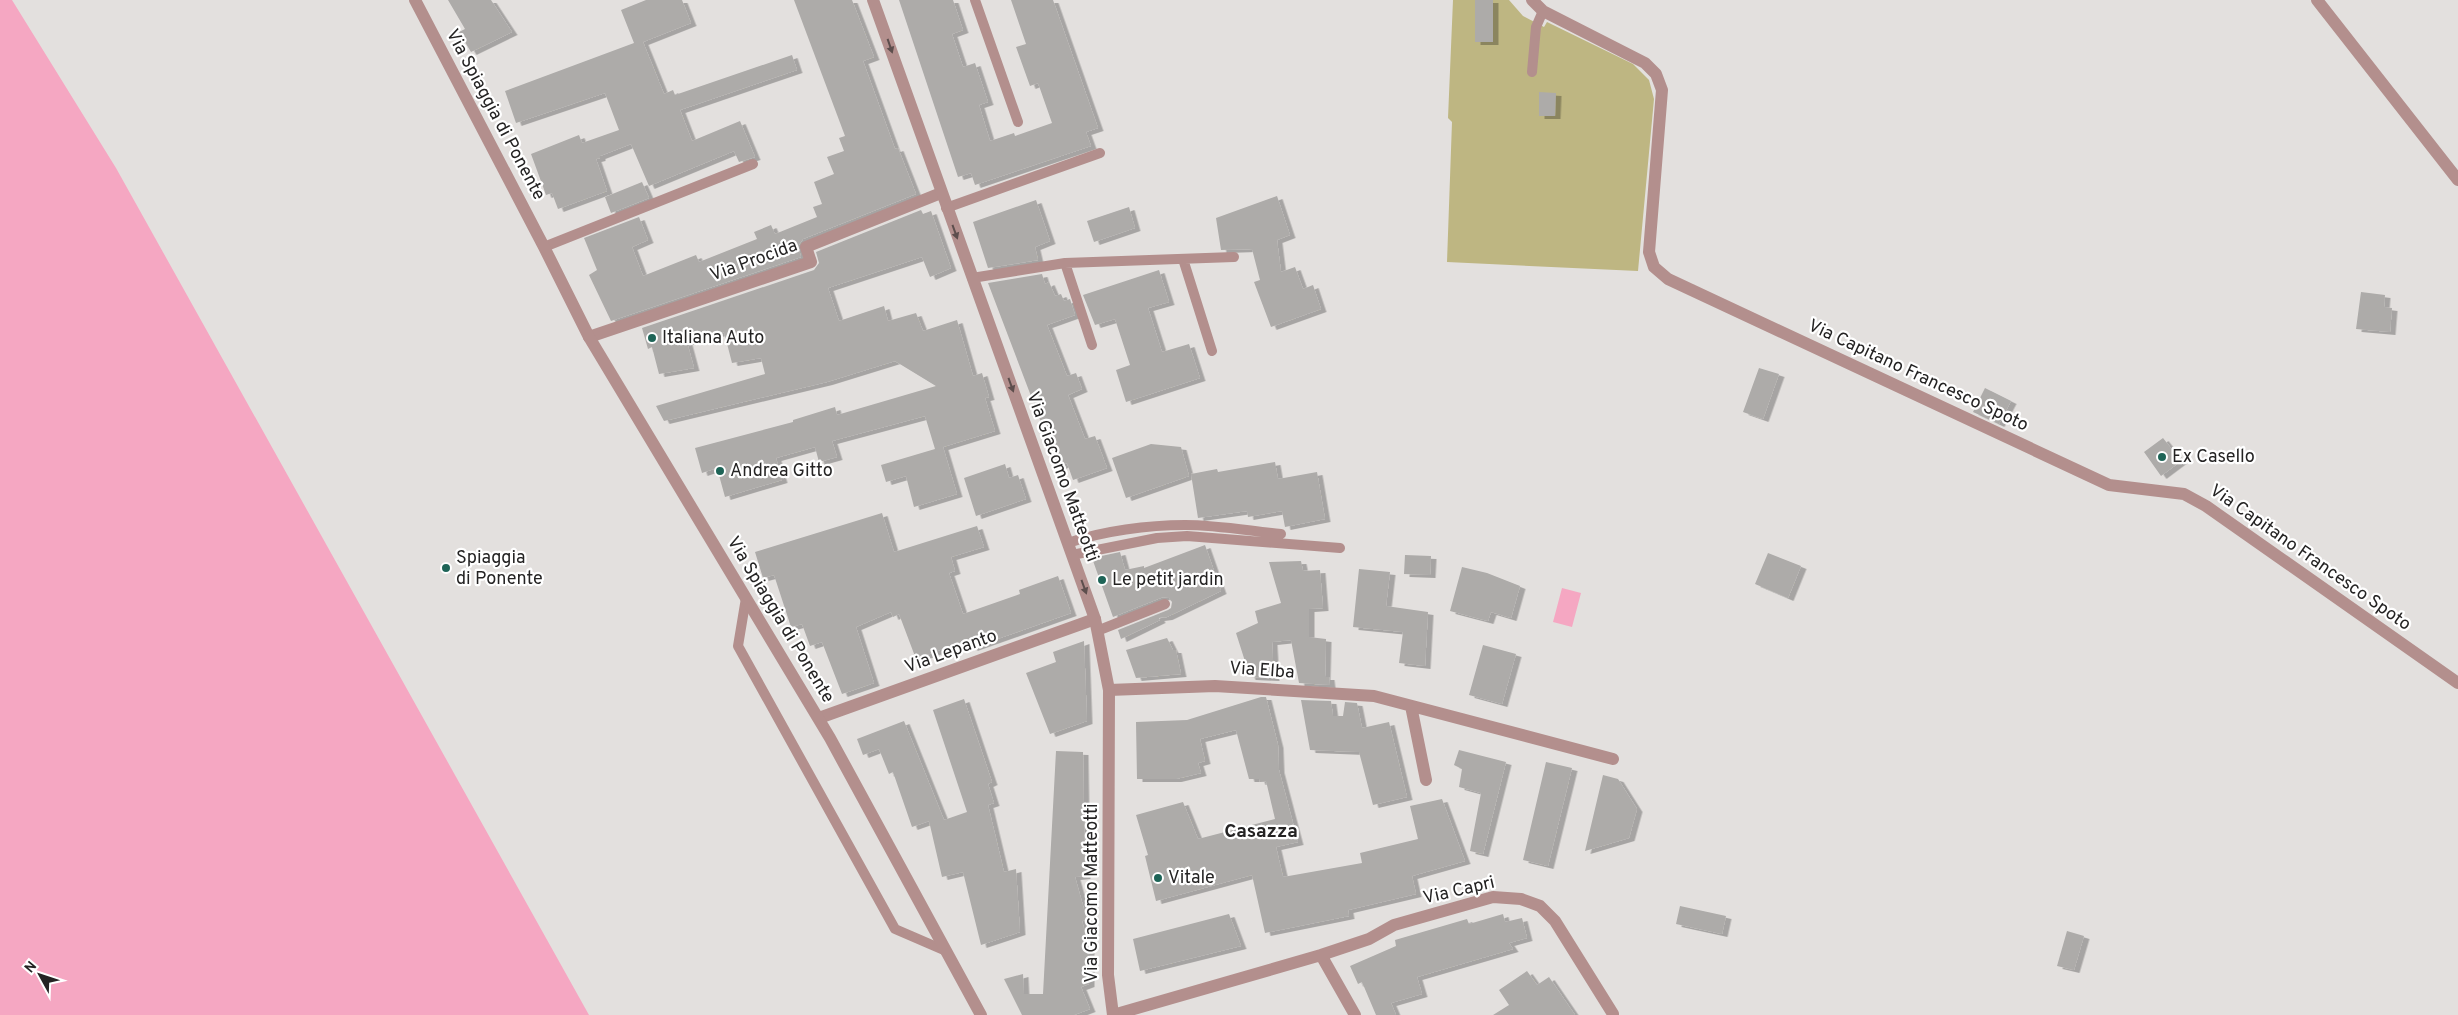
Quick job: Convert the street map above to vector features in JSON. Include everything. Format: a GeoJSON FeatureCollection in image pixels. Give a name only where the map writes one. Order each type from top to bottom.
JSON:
{"type":"FeatureCollection","features":[{"type":"Feature","properties":{"kind":"street","name":"Via Spiaggia di Ponente"},"geometry":{"type":"LineString","coordinates":[[415,0],[589,337],[818,718],[981,1015]]}},
{"type":"Feature","properties":{"kind":"street","name":"Via Giacomo Matteotti"},"geometry":{"type":"LineString","coordinates":[[873,0],[1096,625],[1109,690],[1108,975],[1113,1015]]}},
{"type":"Feature","properties":{"kind":"street","name":"Via Capitano Francesco Spoto"},"geometry":{"type":"LineString","coordinates":[[1532,0],[1543,10],[1645,63],[1656,74],[1662,90],[1649,252],[1654,267],[1668,279],[2109,485],[2184,494],[2206,506],[2458,682]]}},
{"type":"Feature","properties":{"kind":"street"},"geometry":{"type":"LineString","coordinates":[[2317,0],[2458,180]]}},
{"type":"Feature","properties":{"kind":"street","name":"Via Procida"},"geometry":{"type":"LineString","coordinates":[[589,337],[811,262],[806,247],[941,193]]}},
{"type":"Feature","properties":{"kind":"street","name":"Via Lepanto"},"geometry":{"type":"LineString","coordinates":[[818,718],[1096,625]]}},
{"type":"Feature","properties":{"kind":"street","name":"Via Elba"},"geometry":{"type":"LineString","coordinates":[[1109,690],[1215,686],[1374,696],[1613,759]]}},
{"type":"Feature","properties":{"kind":"street"},"geometry":{"type":"LineString","coordinates":[[1411,706],[1426,780]]}},
{"type":"Feature","properties":{"kind":"street","name":"Via Capri"},"geometry":{"type":"LineString","coordinates":[[1113,1015],[1321,955],[1369,939],[1394,925],[1493,897],[1520,899],[1540,906],[1555,921],[1613,1014]]}},
{"type":"Feature","properties":{"kind":"street"},"geometry":{"type":"LineString","coordinates":[[1321,955],[1355,1015]]}},
{"type":"Feature","properties":{"kind":"lane"},"geometry":{"type":"LineString","coordinates":[[975,0],[1018,122]]}},
{"type":"Feature","properties":{"kind":"lane"},"geometry":{"type":"LineString","coordinates":[[1532,72],[1536,27],[1543,10]]}},
{"type":"Feature","properties":{"kind":"lane"},"geometry":{"type":"LineString","coordinates":[[946,208],[1100,153]]}},
{"type":"Feature","properties":{"kind":"lane"},"geometry":{"type":"LineString","coordinates":[[544,247],[753,164]]}},
{"type":"Feature","properties":{"kind":"lane"},"geometry":{"type":"LineString","coordinates":[[972,278],[1065,263],[1234,257]]}},
{"type":"Feature","properties":{"kind":"lane"},"geometry":{"type":"LineString","coordinates":[[1182,259],[1212,351]]}},
{"type":"Feature","properties":{"kind":"lane"},"geometry":{"type":"LineString","coordinates":[[1065,263],[1092,345]]}},
{"type":"Feature","properties":{"kind":"lane"},"geometry":{"type":"LineString","coordinates":[[1070,549],[1094,536],[1186,525],[1281,534]]}},
{"type":"Feature","properties":{"kind":"lane"},"geometry":{"type":"LineString","coordinates":[[1070,549],[1186,536],[1340,548]]}},
{"type":"Feature","properties":{"kind":"lane"},"geometry":{"type":"LineString","coordinates":[[746,598],[738,646],[895,929],[946,951]]}},
{"type":"Feature","properties":{"kind":"lane"},"geometry":{"type":"LineString","coordinates":[[1096,625],[1165,604]]}},
{"type":"Feature","properties":{"kind":"shaded area"},"geometry":{"type":"Polygon","coordinates":[[[0,0],[12,0],[116,168],[589,1015],[0,1015],[0,0]]]}},
{"type":"Feature","properties":{"kind":"shaded area"},"geometry":{"type":"Polygon","coordinates":[[[1453,0],[1509,0],[1523,16],[1544,27],[1547,22],[1633,64],[1649,80],[1654,99],[1638,271],[1447,262],[1452,122],[1448,118],[1453,0]]]}},
{"type":"Feature","properties":{"kind":"shaded area"},"geometry":{"type":"Polygon","coordinates":[[[1562,588],[1581,593],[1572,627],[1553,622],[1562,588]]]}},
{"type":"Feature","properties":{"kind":"building"},"geometry":{"type":"Polygon","coordinates":[[[448,0],[491,0],[512,32],[471,52],[459,32],[465,29],[448,0]]]}},
{"type":"Feature","properties":{"kind":"building"},"geometry":{"type":"Polygon","coordinates":[[[646,0],[682,0],[691,23],[643,42],[664,94],[673,90],[675,95],[792,55],[797,70],[680,110],[692,141],[740,121],[755,157],[739,162],[734,151],[649,186],[631,144],[596,159],[607,191],[558,209],[552,193],[546,195],[531,154],[579,135],[582,143],[619,130],[605,93],[516,123],[505,91],[634,43],[621,10],[646,0]]]}},
{"type":"Feature","properties":{"kind":"building"},"geometry":{"type":"Polygon","coordinates":[[[794,0],[852,0],[874,57],[863,61],[895,149],[898,148],[916,194],[803,239],[798,246],[801,257],[611,321],[589,275],[597,270],[584,238],[639,217],[648,240],[632,247],[643,276],[696,255],[699,262],[757,239],[754,232],[771,225],[775,234],[817,217],[813,207],[822,204],[814,182],[834,174],[827,157],[844,151],[839,138],[845,136],[794,0]]]}},
{"type":"Feature","properties":{"kind":"building"},"geometry":{"type":"Polygon","coordinates":[[[899,0],[953,0],[963,30],[952,34],[963,67],[975,63],[988,102],[979,105],[990,141],[1014,133],[1015,136],[1052,123],[1038,83],[1030,86],[1016,47],[1026,44],[1011,0],[1053,0],[1098,128],[1086,132],[1091,146],[975,185],[971,173],[958,177],[899,0]]]}},
{"type":"Feature","properties":{"kind":"building"},"geometry":{"type":"Polygon","coordinates":[[[1475,0],[1493,0],[1493,42],[1475,42],[1475,0]]]}},
{"type":"Feature","properties":{"kind":"building"},"geometry":{"type":"Polygon","coordinates":[[[1539,92],[1556,93],[1555,116],[1539,116],[1539,92]]]}},
{"type":"Feature","properties":{"kind":"building"},"geometry":{"type":"Polygon","coordinates":[[[642,182],[649,198],[611,213],[605,197],[642,182]]]}},
{"type":"Feature","properties":{"kind":"building"},"geometry":{"type":"Polygon","coordinates":[[[1277,196],[1290,235],[1277,240],[1281,272],[1295,267],[1303,289],[1313,285],[1321,309],[1271,327],[1254,282],[1260,280],[1252,249],[1221,250],[1216,218],[1277,196]]]}},
{"type":"Feature","properties":{"kind":"building"},"geometry":{"type":"Polygon","coordinates":[[[1036,200],[1050,241],[1035,247],[1038,260],[988,268],[973,222],[1036,200]]]}},
{"type":"Feature","properties":{"kind":"building"},"geometry":{"type":"Polygon","coordinates":[[[1129,207],[1135,228],[1094,242],[1087,221],[1129,207]]]}},
{"type":"Feature","properties":{"kind":"building"},"geometry":{"type":"Polygon","coordinates":[[[921,210],[923,214],[931,211],[951,268],[930,277],[922,257],[828,288],[839,321],[884,306],[888,321],[916,313],[923,331],[957,320],[973,376],[982,373],[989,397],[985,398],[995,431],[943,447],[957,494],[914,507],[906,476],[886,482],[881,465],[935,449],[925,416],[832,441],[837,457],[819,462],[815,447],[776,458],[782,480],[725,497],[717,468],[702,473],[695,448],[793,422],[793,420],[835,407],[837,415],[936,386],[895,361],[827,382],[664,421],[656,406],[765,374],[761,358],[732,363],[724,332],[687,342],[694,368],[659,374],[652,347],[648,349],[642,328],[814,270],[819,263],[816,252],[921,210]]]}},
{"type":"Feature","properties":{"kind":"building"},"geometry":{"type":"Polygon","coordinates":[[[1159,270],[1169,302],[1148,308],[1162,352],[1189,344],[1200,378],[1126,402],[1116,370],[1130,365],[1115,319],[1095,325],[1083,295],[1159,270]]]}},
{"type":"Feature","properties":{"kind":"building"},"geometry":{"type":"Polygon","coordinates":[[[1042,274],[1045,284],[1049,282],[1055,296],[1061,294],[1064,301],[1070,299],[1075,315],[1047,325],[1067,376],[1076,373],[1082,389],[1068,395],[1085,439],[1095,436],[1107,468],[1073,480],[1067,463],[1058,467],[988,283],[1042,274]]]}},
{"type":"Feature","properties":{"kind":"building"},"geometry":{"type":"Polygon","coordinates":[[[2361,292],[2385,295],[2384,307],[2392,308],[2390,332],[2356,329],[2361,292]]]}},
{"type":"Feature","properties":{"kind":"building"},"geometry":{"type":"Polygon","coordinates":[[[1759,368],[1779,374],[1763,419],[1743,412],[1759,368]]]}},
{"type":"Feature","properties":{"kind":"building"},"geometry":{"type":"Polygon","coordinates":[[[1985,388],[2011,401],[1999,424],[1973,412],[1985,388]]]}},
{"type":"Feature","properties":{"kind":"building","name":"Ex Casello"},"geometry":{"type":"Polygon","coordinates":[[[2163,438],[2181,461],[2161,476],[2144,452],[2163,438]]]}},
{"type":"Feature","properties":{"kind":"building"},"geometry":{"type":"Polygon","coordinates":[[[1151,444],[1181,447],[1189,476],[1126,498],[1112,458],[1151,444]]]}},
{"type":"Feature","properties":{"kind":"building"},"geometry":{"type":"Polygon","coordinates":[[[1275,462],[1278,479],[1317,472],[1325,519],[1285,527],[1282,511],[1248,517],[1247,511],[1198,518],[1191,474],[1217,469],[1218,472],[1275,462]]]}},
{"type":"Feature","properties":{"kind":"building"},"geometry":{"type":"Polygon","coordinates":[[[1005,464],[1009,478],[1018,475],[1026,499],[976,516],[964,478],[1005,464]]]}},
{"type":"Feature","properties":{"kind":"building"},"geometry":{"type":"Polygon","coordinates":[[[882,513],[894,552],[977,526],[984,547],[951,557],[955,571],[949,573],[963,614],[1020,594],[1019,590],[1058,576],[1071,613],[972,648],[969,639],[916,659],[899,614],[893,617],[891,612],[856,627],[874,683],[842,694],[822,642],[810,646],[802,624],[791,627],[774,575],[763,578],[755,552],[882,513]]]}},
{"type":"Feature","properties":{"kind":"building"},"geometry":{"type":"Polygon","coordinates":[[[1205,545],[1221,591],[1167,617],[1159,618],[1160,620],[1121,639],[1118,630],[1168,610],[1171,608],[1172,602],[1169,598],[1163,597],[1113,617],[1092,558],[1120,552],[1125,570],[1144,566],[1144,568],[1205,545]]]}},
{"type":"Feature","properties":{"kind":"building"},"geometry":{"type":"Polygon","coordinates":[[[1768,553],[1801,566],[1788,598],[1755,584],[1768,553]]]}},
{"type":"Feature","properties":{"kind":"building"},"geometry":{"type":"Polygon","coordinates":[[[1405,555],[1431,556],[1430,575],[1404,574],[1405,555]]]}},
{"type":"Feature","properties":{"kind":"building"},"geometry":{"type":"Polygon","coordinates":[[[1301,561],[1303,571],[1320,570],[1323,608],[1309,609],[1309,637],[1326,639],[1325,677],[1329,677],[1330,685],[1299,683],[1291,640],[1272,642],[1274,678],[1250,677],[1236,633],[1258,623],[1255,611],[1281,603],[1269,562],[1301,561]]]}},
{"type":"Feature","properties":{"kind":"building"},"geometry":{"type":"Polygon","coordinates":[[[1462,567],[1487,573],[1520,586],[1511,618],[1491,612],[1488,621],[1450,611],[1462,567]]]}},
{"type":"Feature","properties":{"kind":"building"},"geometry":{"type":"Polygon","coordinates":[[[1359,569],[1390,572],[1386,606],[1428,612],[1425,666],[1399,663],[1403,632],[1353,627],[1359,569]]]}},
{"type":"Feature","properties":{"kind":"building"},"geometry":{"type":"Polygon","coordinates":[[[1167,638],[1173,650],[1176,650],[1181,674],[1136,678],[1126,650],[1167,638]]]}},
{"type":"Feature","properties":{"kind":"building"},"geometry":{"type":"Polygon","coordinates":[[[1084,641],[1087,721],[1050,734],[1026,673],[1056,662],[1053,652],[1084,641]]]}},
{"type":"Feature","properties":{"kind":"building"},"geometry":{"type":"Polygon","coordinates":[[[1483,645],[1516,654],[1502,704],[1469,695],[1483,645]]]}},
{"type":"Feature","properties":{"kind":"building"},"geometry":{"type":"Polygon","coordinates":[[[1266,697],[1278,745],[1279,770],[1298,842],[1276,847],[1283,877],[1362,863],[1360,853],[1418,839],[1410,806],[1442,799],[1465,861],[1412,876],[1416,894],[1348,910],[1349,916],[1265,933],[1252,875],[1156,901],[1145,856],[1148,855],[1136,815],[1183,802],[1198,839],[1275,819],[1266,781],[1260,782],[1259,779],[1249,779],[1236,730],[1200,739],[1205,761],[1198,763],[1201,773],[1176,779],[1137,779],[1136,722],[1187,720],[1266,697]]]}},
{"type":"Feature","properties":{"kind":"building"},"geometry":{"type":"Polygon","coordinates":[[[964,699],[992,782],[988,784],[994,803],[988,805],[1004,872],[1016,869],[1020,932],[981,945],[963,872],[942,877],[929,821],[912,827],[893,772],[889,774],[879,749],[863,755],[857,739],[904,721],[944,820],[967,812],[933,710],[964,699]]]}},
{"type":"Feature","properties":{"kind":"building"},"geometry":{"type":"Polygon","coordinates":[[[1301,700],[1331,701],[1333,716],[1343,716],[1345,702],[1357,703],[1362,728],[1389,722],[1407,797],[1373,805],[1359,752],[1310,750],[1301,700]]]}},
{"type":"Feature","properties":{"kind":"building"},"geometry":{"type":"Polygon","coordinates":[[[1459,750],[1506,762],[1483,854],[1470,851],[1481,793],[1459,787],[1462,769],[1454,765],[1459,750]]]}},
{"type":"Feature","properties":{"kind":"building"},"geometry":{"type":"Polygon","coordinates":[[[1056,751],[1083,752],[1085,876],[1075,877],[1087,920],[1082,921],[1089,947],[1089,984],[1081,987],[1090,1009],[1074,1015],[1022,1015],[1004,979],[1023,974],[1024,994],[1043,994],[1056,751]]]}},
{"type":"Feature","properties":{"kind":"building"},"geometry":{"type":"Polygon","coordinates":[[[1546,762],[1572,768],[1548,866],[1523,860],[1546,762]]]}},
{"type":"Feature","properties":{"kind":"building"},"geometry":{"type":"Polygon","coordinates":[[[1603,775],[1618,779],[1637,809],[1629,838],[1585,851],[1603,775]]]}},
{"type":"Feature","properties":{"kind":"building"},"geometry":{"type":"Polygon","coordinates":[[[1680,906],[1726,916],[1722,934],[1676,924],[1680,906]]]}},
{"type":"Feature","properties":{"kind":"building"},"geometry":{"type":"Polygon","coordinates":[[[1229,914],[1241,946],[1140,971],[1133,939],[1229,914]]]}},
{"type":"Feature","properties":{"kind":"building"},"geometry":{"type":"Polygon","coordinates":[[[1503,914],[1505,922],[1522,918],[1527,938],[1509,943],[1513,949],[1417,977],[1422,994],[1391,1003],[1396,1015],[1376,1015],[1362,982],[1358,984],[1350,966],[1396,946],[1395,940],[1467,919],[1469,924],[1503,914]]]}},
{"type":"Feature","properties":{"kind":"building"},"geometry":{"type":"Polygon","coordinates":[[[2067,931],[2084,936],[2074,970],[2057,966],[2067,931]]]}},
{"type":"Feature","properties":{"kind":"building"},"geometry":{"type":"Polygon","coordinates":[[[1527,971],[1537,985],[1549,977],[1575,1015],[1493,1015],[1509,1005],[1499,990],[1527,971]]]}},
{"type":"Feature","properties":{"kind":"place","name":"Italiana Auto"},"geometry":{"type":"Point","coordinates":[652,338]}},
{"type":"Feature","properties":{"kind":"place","name":"Ex Casello"},"geometry":{"type":"Point","coordinates":[2162,457]}},
{"type":"Feature","properties":{"kind":"place","name":"Andrea Gitto"},"geometry":{"type":"Point","coordinates":[720,471]}},
{"type":"Feature","properties":{"kind":"place","name":"Spiaggia di Ponente"},"geometry":{"type":"Point","coordinates":[446,568]}},
{"type":"Feature","properties":{"kind":"place","name":"Le petit jardin"},"geometry":{"type":"Point","coordinates":[1102,580]}},
{"type":"Feature","properties":{"kind":"place","name":"Vitale"},"geometry":{"type":"Point","coordinates":[1158,878]}},
{"type":"Feature","properties":{"kind":"district","name":"Casazza"},"geometry":{"type":"Point","coordinates":[1261,832]}}]}
